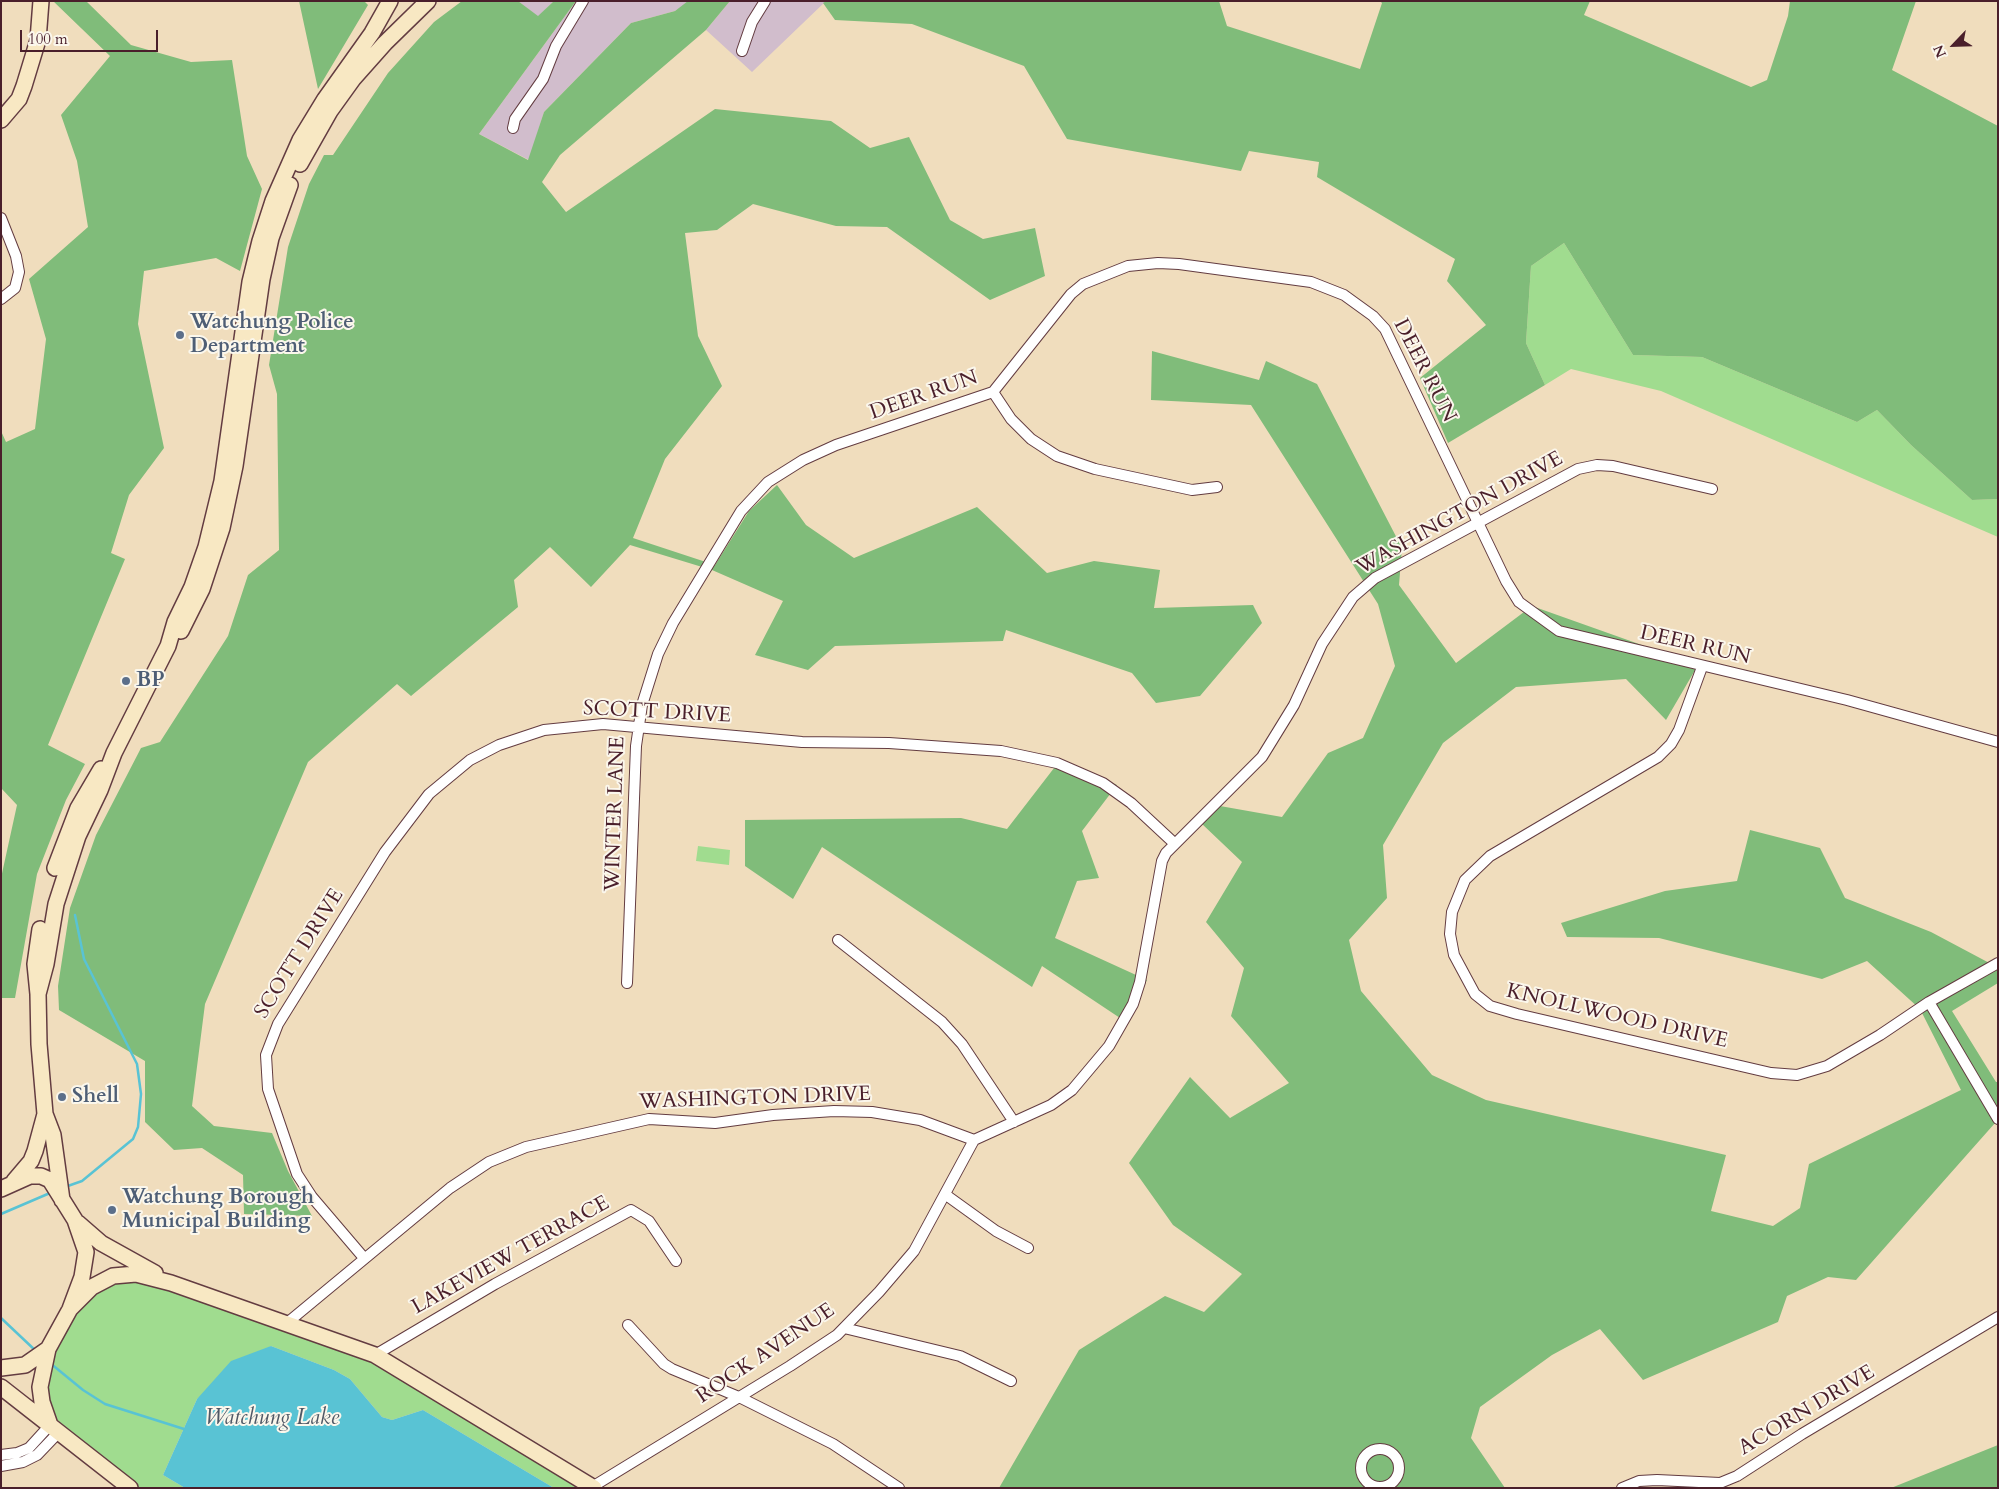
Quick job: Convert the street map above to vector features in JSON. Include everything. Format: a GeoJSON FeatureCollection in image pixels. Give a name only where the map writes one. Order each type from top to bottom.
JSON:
{"type":"FeatureCollection","features":[{"type":"Feature","properties":{"kind":"main road"},"geometry":{"type":"LineString","coordinates":[[1,120],[19,99],[24,86],[38,40],[41,1]]}},
{"type":"Feature","properties":{"kind":"main road"},"geometry":{"type":"LineString","coordinates":[[171,1284],[101,1244],[75,1220],[63,1203],[56,1181],[53,1134],[46,1114],[38,1028],[38,994],[62,881],[78,836],[100,790],[114,753],[168,646],[175,622],[199,568],[218,503],[250,282],[266,220],[300,140],[325,99],[372,33],[390,1]]}},
{"type":"Feature","properties":{"kind":"main road"},"geometry":{"type":"LineString","coordinates":[[412,1],[418,1]]}},
{"type":"Feature","properties":{"kind":"main road"},"geometry":{"type":"LineString","coordinates":[[168,646],[185,626],[194,608],[210,569],[222,528],[235,466],[262,278],[272,238],[290,185],[320,128],[353,79],[385,43],[428,1]]}},
{"type":"Feature","properties":{"kind":"main road"},"geometry":{"type":"LineString","coordinates":[[6,1186],[31,1161],[46,1114]]}},
{"type":"Feature","properties":{"kind":"main road"},"geometry":{"type":"LineString","coordinates":[[6,1186],[35,1176],[46,1177],[56,1181]]}},
{"type":"Feature","properties":{"kind":"main road"},"geometry":{"type":"LineString","coordinates":[[55,1428],[41,1396],[43,1359],[70,1309],[82,1277],[85,1260],[84,1245],[75,1220]]}},
{"type":"Feature","properties":{"kind":"main road"},"geometry":{"type":"LineString","coordinates":[[70,1309],[92,1286],[113,1276],[136,1274],[171,1284],[375,1355],[593,1487]]}},
{"type":"Feature","properties":{"kind":"main road"},"geometry":{"type":"LineString","coordinates":[[1,1368],[20,1367],[43,1359]]}},
{"type":"Feature","properties":{"kind":"main road"},"geometry":{"type":"LineString","coordinates":[[1,1386],[130,1488]]}},
{"type":"Feature","properties":{"kind":"main road"},"geometry":{"type":"LineString","coordinates":[[25,1406],[36,1403],[41,1396]]}},
{"type":"Feature","properties":{"kind":"street"},"geometry":{"type":"LineString","coordinates":[[513,128],[515,120],[543,79],[556,46],[583,1]]}},
{"type":"Feature","properties":{"kind":"street"},"geometry":{"type":"LineString","coordinates":[[742,51],[752,22],[765,1]]}},
{"type":"Feature","properties":{"kind":"street"},"geometry":{"type":"LineString","coordinates":[[1,218],[16,256],[19,272],[15,288],[1,299]]}},
{"type":"Feature","properties":{"kind":"street","name":"DEER RUN"},"geometry":{"type":"LineString","coordinates":[[689,597],[741,511],[768,482],[786,469],[836,445],[992,392],[1060,304],[1083,284],[1113,270],[1158,262],[1310,282],[1344,295],[1373,316],[1386,329],[1506,581],[1520,602],[1559,631],[1702,667],[1846,700],[1998,742]]}},
{"type":"Feature","properties":{"kind":"street"},"geometry":{"type":"LineString","coordinates":[[992,392],[1011,419],[1031,439],[1057,456],[1095,468],[1192,490],[1216,487]]}},
{"type":"Feature","properties":{"kind":"street","name":"WASHINGTON DRIVE"},"geometry":{"type":"LineString","coordinates":[[286,1324],[450,1188],[489,1162],[526,1147],[622,1124],[664,1119],[715,1123],[796,1112],[872,1112],[920,1120],[974,1140],[1051,1105],[1072,1090],[1109,1046],[1124,1023],[1133,1004],[1140,982],[1162,861],[1174,843],[1262,757],[1294,705],[1322,644],[1353,596],[1375,578],[1566,474],[1597,465],[1613,466],[1712,489]]}},
{"type":"Feature","properties":{"kind":"street","name":"WINTER LANE"},"geometry":{"type":"LineString","coordinates":[[627,983],[638,727],[658,654],[689,597]]}},
{"type":"Feature","properties":{"kind":"street","name":"KNOLLWOOD DRIVE"},"geometry":{"type":"LineString","coordinates":[[1702,667],[1679,730],[1671,744],[1658,757],[1490,856],[1465,880],[1452,912],[1450,934],[1454,955],[1475,994],[1490,1006],[1517,1014],[1787,1076],[1811,1072],[1827,1066],[1880,1035],[1928,1002],[1998,963]]}},
{"type":"Feature","properties":{"kind":"street","name":"SCOTT DRIVE"},"geometry":{"type":"LineString","coordinates":[[364,1258],[312,1197],[292,1162],[266,1079],[266,1055],[278,1024],[385,852],[429,794],[470,760],[499,745],[544,730],[595,725],[638,727],[802,742],[889,742],[966,747],[1057,763],[1103,783],[1132,803],[1174,843]]}},
{"type":"Feature","properties":{"kind":"street"},"geometry":{"type":"LineString","coordinates":[[838,940],[942,1022],[962,1044],[1014,1122]]}},
{"type":"Feature","properties":{"kind":"street"},"geometry":{"type":"LineString","coordinates":[[1928,1002],[1998,1119]]}},
{"type":"Feature","properties":{"kind":"street","name":"ROCK AVENUE"},"geometry":{"type":"LineString","coordinates":[[593,1487],[790,1366],[844,1328],[879,1292],[914,1251],[946,1195],[974,1140]]}},
{"type":"Feature","properties":{"kind":"street"},"geometry":{"type":"LineString","coordinates":[[946,1195],[996,1232],[1028,1248]]}},
{"type":"Feature","properties":{"kind":"street","name":"LAKEVIEW TERRACE"},"geometry":{"type":"LineString","coordinates":[[375,1355],[495,1284],[631,1210],[649,1220],[676,1261]]}},
{"type":"Feature","properties":{"kind":"street","name":"ACORN DRIVE"},"geometry":{"type":"LineString","coordinates":[[1622,1488],[1639,1481],[1720,1483],[1738,1476],[1802,1434],[1998,1317]]}},
{"type":"Feature","properties":{"kind":"street"},"geometry":{"type":"LineString","coordinates":[[628,1325],[664,1364],[672,1369],[739,1398],[833,1444],[899,1488]]}},
{"type":"Feature","properties":{"kind":"street"},"geometry":{"type":"LineString","coordinates":[[844,1328],[960,1356],[1011,1381]]}},
{"type":"Feature","properties":{"kind":"street"},"geometry":{"type":"LineString","coordinates":[[1,1456],[17,1453],[29,1448],[55,1428]]}},
{"type":"Feature","properties":{"kind":"street"},"geometry":{"type":"LineString","coordinates":[[1,1466],[23,1462],[37,1455],[55,1428]]}},
{"type":"Feature","properties":{"kind":"shaded area"},"geometry":{"type":"Polygon","coordinates":[[[518,1],[554,1],[538,17],[518,1]]]}},
{"type":"Feature","properties":{"kind":"shaded area"},"geometry":{"type":"Polygon","coordinates":[[[576,1],[688,1],[688,3],[675,11],[631,23],[544,112],[529,160],[479,134],[576,1]]]}},
{"type":"Feature","properties":{"kind":"shaded area"},"geometry":{"type":"Polygon","coordinates":[[[730,1],[826,1],[752,72],[706,30],[730,1]]]}},
{"type":"Feature","properties":{"kind":"green space"},"geometry":{"type":"Polygon","coordinates":[[[53,1],[86,1],[131,45],[191,62],[232,60],[247,156],[262,189],[240,271],[216,258],[144,271],[138,324],[164,448],[129,495],[111,553],[125,559],[48,745],[85,764],[66,800],[37,874],[15,998],[1,998],[1,878],[17,805],[1,788],[1,431],[6,442],[35,429],[46,339],[29,279],[88,227],[77,161],[61,115],[110,56],[53,1]]]}},
{"type":"Feature","properties":{"kind":"green space"},"geometry":{"type":"Polygon","coordinates":[[[299,1],[364,1],[368,5],[318,89],[299,1]]]}},
{"type":"Feature","properties":{"kind":"green space"},"geometry":{"type":"Polygon","coordinates":[[[462,1],[518,1],[538,16],[554,1],[576,1],[479,134],[528,160],[544,112],[631,23],[675,11],[688,1],[730,1],[706,30],[560,155],[542,182],[566,212],[715,109],[831,121],[870,148],[909,137],[950,220],[983,239],[1035,228],[1045,276],[990,300],[887,227],[836,226],[753,204],[717,230],[685,233],[698,336],[722,386],[665,459],[633,538],[715,565],[749,511],[777,485],[806,525],[854,558],[977,507],[1047,573],[1094,561],[1160,570],[1154,608],[1253,605],[1262,623],[1200,696],[1156,703],[1132,673],[1006,630],[1003,641],[835,646],[808,670],[755,655],[783,601],[712,570],[630,545],[591,587],[550,547],[514,580],[518,607],[411,696],[397,684],[308,762],[205,1004],[192,1106],[214,1126],[272,1133],[288,1171],[312,1216],[244,1214],[243,1175],[202,1148],[174,1150],[145,1122],[145,1061],[59,1010],[58,986],[70,908],[96,835],[141,748],[160,742],[228,636],[248,575],[279,550],[277,394],[269,365],[288,247],[309,184],[324,155],[333,155],[388,73],[434,22],[462,1]]]}},
{"type":"Feature","properties":{"kind":"green space"},"geometry":{"type":"Polygon","coordinates":[[[826,1],[1219,1],[1227,26],[1360,69],[1382,3],[1380,1],[1590,1],[1584,15],[1751,87],[1767,80],[1788,16],[1790,1],[1916,1],[1892,70],[1998,126],[1998,499],[1972,500],[1911,445],[1877,410],[1857,422],[1702,357],[1633,355],[1564,243],[1531,266],[1526,343],[1545,385],[1448,443],[1420,378],[1486,325],[1447,281],[1455,259],[1317,177],[1319,162],[1249,151],[1241,171],[1067,139],[1024,66],[912,24],[835,20],[823,3],[826,1]]]}},
{"type":"Feature","properties":{"kind":"green space"},"geometry":{"type":"Polygon","coordinates":[[[1564,243],[1633,355],[1702,357],[1857,422],[1877,410],[1911,445],[1972,500],[1998,499],[1998,537],[1661,391],[1571,369],[1545,385],[1526,343],[1531,266],[1564,243]]]}},
{"type":"Feature","properties":{"kind":"green space"},"geometry":{"type":"Polygon","coordinates":[[[1152,351],[1259,380],[1266,361],[1317,384],[1402,548],[1399,585],[1456,663],[1532,606],[1698,665],[1666,720],[1626,679],[1516,687],[1443,743],[1383,845],[1387,898],[1349,940],[1361,991],[1432,1075],[1486,1100],[1726,1155],[1711,1211],[1773,1226],[1800,1208],[1809,1164],[1961,1090],[1920,1009],[1867,961],[1822,979],[1659,938],[1567,937],[1561,923],[1665,891],[1737,881],[1750,830],[1820,848],[1845,898],[1931,932],[1995,966],[1998,965],[1998,983],[1952,1011],[1996,1082],[1998,1082],[1998,1126],[1995,1123],[1856,1280],[1828,1277],[1787,1296],[1778,1322],[1643,1380],[1600,1329],[1552,1355],[1480,1407],[1471,1438],[1505,1488],[999,1488],[1079,1350],[1165,1296],[1204,1312],[1242,1274],[1173,1225],[1129,1163],[1190,1077],[1230,1118],[1289,1083],[1231,1016],[1244,968],[1206,922],[1242,862],[1201,823],[1220,806],[1282,817],[1328,753],[1363,738],[1395,666],[1378,604],[1251,405],[1151,400],[1152,351]]]}},
{"type":"Feature","properties":{"kind":"green space"},"geometry":{"type":"Polygon","coordinates":[[[1061,759],[1117,785],[1082,831],[1099,878],[1077,881],[1055,938],[1147,980],[1126,1022],[1042,966],[1032,987],[822,847],[793,899],[745,866],[745,820],[961,818],[1007,829],[1061,759]]]}},
{"type":"Feature","properties":{"kind":"green space"},"geometry":{"type":"Polygon","coordinates":[[[698,846],[730,850],[729,865],[696,861],[698,846]]]}},
{"type":"Feature","properties":{"kind":"green space"},"geometry":{"type":"Polygon","coordinates":[[[121,1274],[375,1355],[594,1488],[554,1488],[423,1410],[392,1420],[382,1417],[350,1379],[334,1370],[271,1346],[197,1399],[163,1475],[185,1488],[130,1488],[46,1413],[40,1387],[70,1309],[121,1274]]]}},
{"type":"Feature","properties":{"kind":"green space"},"geometry":{"type":"Polygon","coordinates":[[[1998,1445],[1998,1488],[1891,1488],[1998,1445]]]}},
{"type":"Feature","properties":{"kind":"water","name":"Watchung Lake"},"geometry":{"type":"Polygon","coordinates":[[[271,1346],[334,1370],[350,1379],[382,1417],[392,1420],[423,1410],[554,1488],[185,1488],[163,1475],[197,1399],[231,1361],[271,1346]]]}},
{"type":"Feature","properties":{"kind":"waterway"},"geometry":{"type":"LineString","coordinates":[[65,1187],[82,1181],[133,1139],[138,1127],[141,1094],[137,1064],[84,959],[75,915]]}},
{"type":"Feature","properties":{"kind":"waterway"},"geometry":{"type":"LineString","coordinates":[[1,1214],[50,1193]]}},
{"type":"Feature","properties":{"kind":"waterway"},"geometry":{"type":"LineString","coordinates":[[1,1318],[37,1352]]}},
{"type":"Feature","properties":{"kind":"waterway"},"geometry":{"type":"LineString","coordinates":[[50,1363],[83,1390],[105,1404],[184,1429]]}},
{"type":"Feature","properties":{"kind":"place","name":"Watchung Police Department"},"geometry":{"type":"Point","coordinates":[180,335]}},
{"type":"Feature","properties":{"kind":"place","name":"BP"},"geometry":{"type":"Point","coordinates":[126,681]}},
{"type":"Feature","properties":{"kind":"place","name":"Shell"},"geometry":{"type":"Point","coordinates":[62,1097]}},
{"type":"Feature","properties":{"kind":"place","name":"Watchung Borough Municipal Building"},"geometry":{"type":"Point","coordinates":[112,1210]}}]}
